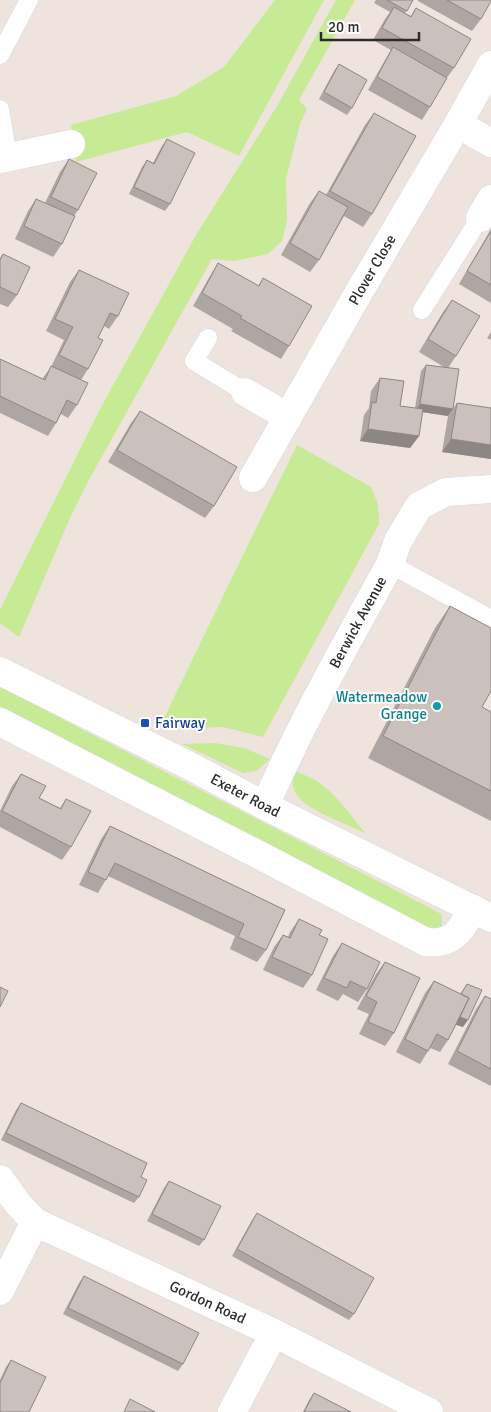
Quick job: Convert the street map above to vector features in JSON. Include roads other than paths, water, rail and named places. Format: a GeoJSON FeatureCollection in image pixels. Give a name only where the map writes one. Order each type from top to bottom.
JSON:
{"type":"FeatureCollection","features":[{"type":"Feature","properties":{"kind":"street","name":"Plover Close"},"geometry":{"type":"LineString","coordinates":[[253,478],[491,65]]}},
{"type":"Feature","properties":{"kind":"street"},"geometry":{"type":"LineString","coordinates":[[458,124],[491,143]]}},
{"type":"Feature","properties":{"kind":"street"},"geometry":{"type":"LineString","coordinates":[[4,158],[71,144]]}},
{"type":"Feature","properties":{"kind":"street"},"geometry":{"type":"LineString","coordinates":[[246,392],[288,417]]}},
{"type":"Feature","properties":{"kind":"street","name":"Berwick Avenue"},"geometry":{"type":"LineString","coordinates":[[264,806],[316,699],[390,564],[398,541],[419,506],[446,492],[491,489]]}},
{"type":"Feature","properties":{"kind":"street","name":"Exeter Road"},"geometry":{"type":"LineString","coordinates":[[0,671],[188,765],[264,806],[482,913]]}},
{"type":"Feature","properties":{"kind":"street"},"geometry":{"type":"LineString","coordinates":[[0,722],[426,942],[436,943],[452,938],[482,913]]}},
{"type":"Feature","properties":{"kind":"street","name":"Gordon Road"},"geometry":{"type":"LineString","coordinates":[[0,1179],[34,1222],[274,1333],[429,1412]]}},
{"type":"Feature","properties":{"kind":"street"},"geometry":{"type":"LineString","coordinates":[[0,1292],[34,1222]]}},
{"type":"Feature","properties":{"kind":"street"},"geometry":{"type":"LineString","coordinates":[[232,1412],[274,1333]]}},
{"type":"Feature","properties":{"kind":"lane"},"geometry":{"type":"LineString","coordinates":[[0,55],[28,0]]}},
{"type":"Feature","properties":{"kind":"lane"},"geometry":{"type":"LineString","coordinates":[[0,109],[4,158]]}},
{"type":"Feature","properties":{"kind":"lane"},"geometry":{"type":"LineString","coordinates":[[422,310],[485,208]]}},
{"type":"Feature","properties":{"kind":"lane"},"geometry":{"type":"LineString","coordinates":[[208,338],[194,361],[246,392]]}},
{"type":"Feature","properties":{"kind":"lane"},"geometry":{"type":"LineString","coordinates":[[390,564],[491,619]]}},
{"type":"Feature","properties":{"kind":"place","name":"Watermeadow Grange"},"geometry":{"type":"Point","coordinates":[437,706]}},
{"type":"Feature","properties":{"kind":"place","name":"Fairway"},"geometry":{"type":"Point","coordinates":[145,723]}}]}
